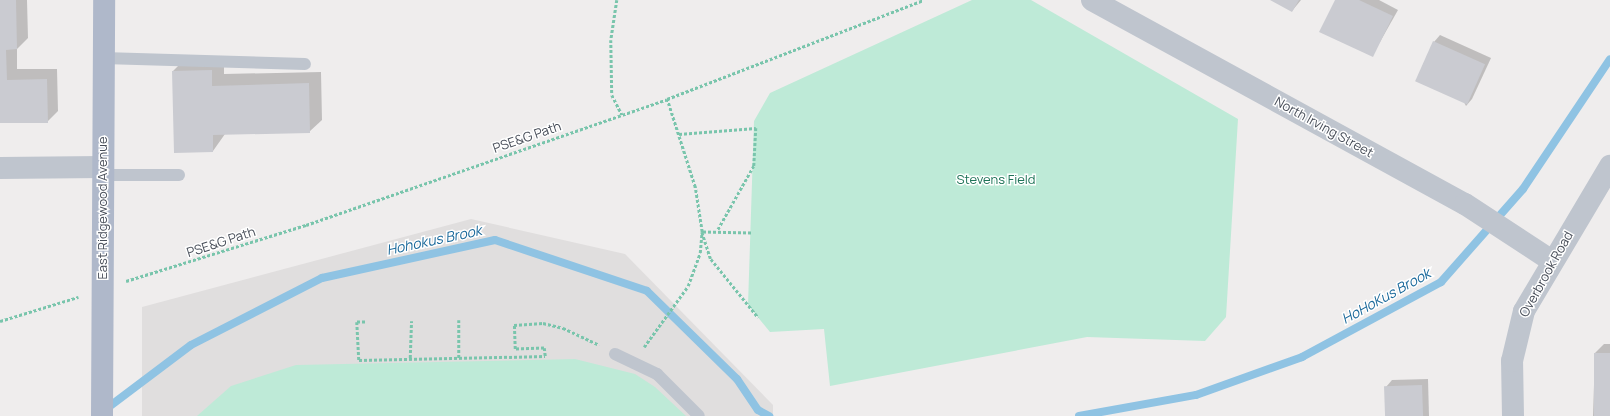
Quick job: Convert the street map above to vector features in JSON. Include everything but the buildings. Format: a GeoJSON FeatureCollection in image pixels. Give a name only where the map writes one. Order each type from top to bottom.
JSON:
{"type":"FeatureCollection","features":[{"type":"Feature","properties":{"kind":"main road","name":"East Ridgewood Avenue"},"geometry":{"type":"LineString","coordinates":[[102,416],[104,0]]}},
{"type":"Feature","properties":{"kind":"street","name":"North Irving Street"},"geometry":{"type":"LineString","coordinates":[[1092,0],[1465,204],[1552,261]]}},
{"type":"Feature","properties":{"kind":"street","name":"Overbrook Road"},"geometry":{"type":"LineString","coordinates":[[1513,416],[1512,361],[1517,332],[1552,261],[1610,166]]}},
{"type":"Feature","properties":{"kind":"street"},"geometry":{"type":"LineString","coordinates":[[0,168],[102,171]]}},
{"type":"Feature","properties":{"kind":"lane"},"geometry":{"type":"LineString","coordinates":[[103,58],[305,64]]}},
{"type":"Feature","properties":{"kind":"lane"},"geometry":{"type":"LineString","coordinates":[[102,171],[179,175]]}},
{"type":"Feature","properties":{"kind":"lane"},"geometry":{"type":"LineString","coordinates":[[615,354],[657,374],[699,416]]}},
{"type":"Feature","properties":{"kind":"path"},"geometry":{"type":"LineString","coordinates":[[617,0],[611,40],[612,95],[622,115]]}},
{"type":"Feature","properties":{"kind":"path","name":"PSE&G Path"},"geometry":{"type":"LineString","coordinates":[[133,279],[306,225],[622,115],[923,0]]}},
{"type":"Feature","properties":{"kind":"path"},"geometry":{"type":"LineString","coordinates":[[667,99],[695,187],[702,232],[711,259],[758,317]]}},
{"type":"Feature","properties":{"kind":"path"},"geometry":{"type":"LineString","coordinates":[[679,134],[756,128],[754,166],[718,230]]}},
{"type":"Feature","properties":{"kind":"path"},"geometry":{"type":"LineString","coordinates":[[702,232],[718,230],[751,233]]}},
{"type":"Feature","properties":{"kind":"path"},"geometry":{"type":"LineString","coordinates":[[656,328],[681,294],[695,270],[702,232]]}},
{"type":"Feature","properties":{"kind":"path"},"geometry":{"type":"LineString","coordinates":[[0,321],[85,294]]}},
{"type":"Feature","properties":{"kind":"path"},"geometry":{"type":"LineString","coordinates":[[459,320],[459,358]]}},
{"type":"Feature","properties":{"kind":"path"},"geometry":{"type":"LineString","coordinates":[[410,358],[411,321]]}},
{"type":"Feature","properties":{"kind":"path"},"geometry":{"type":"LineString","coordinates":[[364,322],[357,322],[359,360],[545,356],[544,348],[515,349],[514,325],[544,323],[576,332],[615,354]]}},
{"type":"Feature","properties":{"kind":"shaded area"},"geometry":{"type":"Polygon","coordinates":[[[471,219],[625,254],[773,405],[773,416],[142,416],[142,307],[471,219]]]}},
{"type":"Feature","properties":{"kind":"green space","name":"Stevens Field"},"geometry":{"type":"Polygon","coordinates":[[[972,0],[1031,0],[1238,119],[1226,317],[1205,341],[1087,337],[830,386],[824,329],[770,332],[748,305],[754,121],[770,93],[972,0]]]}},
{"type":"Feature","properties":{"kind":"green space"},"geometry":{"type":"Polygon","coordinates":[[[575,359],[635,374],[655,387],[686,416],[197,416],[231,386],[296,365],[575,359]]]}},
{"type":"Feature","properties":{"kind":"waterway","name":"HoHoKus Brook"},"geometry":{"type":"LineString","coordinates":[[1079,416],[1196,395],[1302,357],[1441,282],[1523,189],[1610,59]]}},
{"type":"Feature","properties":{"kind":"waterway","name":"Hohokus Brook"},"geometry":{"type":"LineString","coordinates":[[106,409],[191,345],[322,278],[495,240],[647,291],[737,379],[758,410],[769,416]]}}]}
